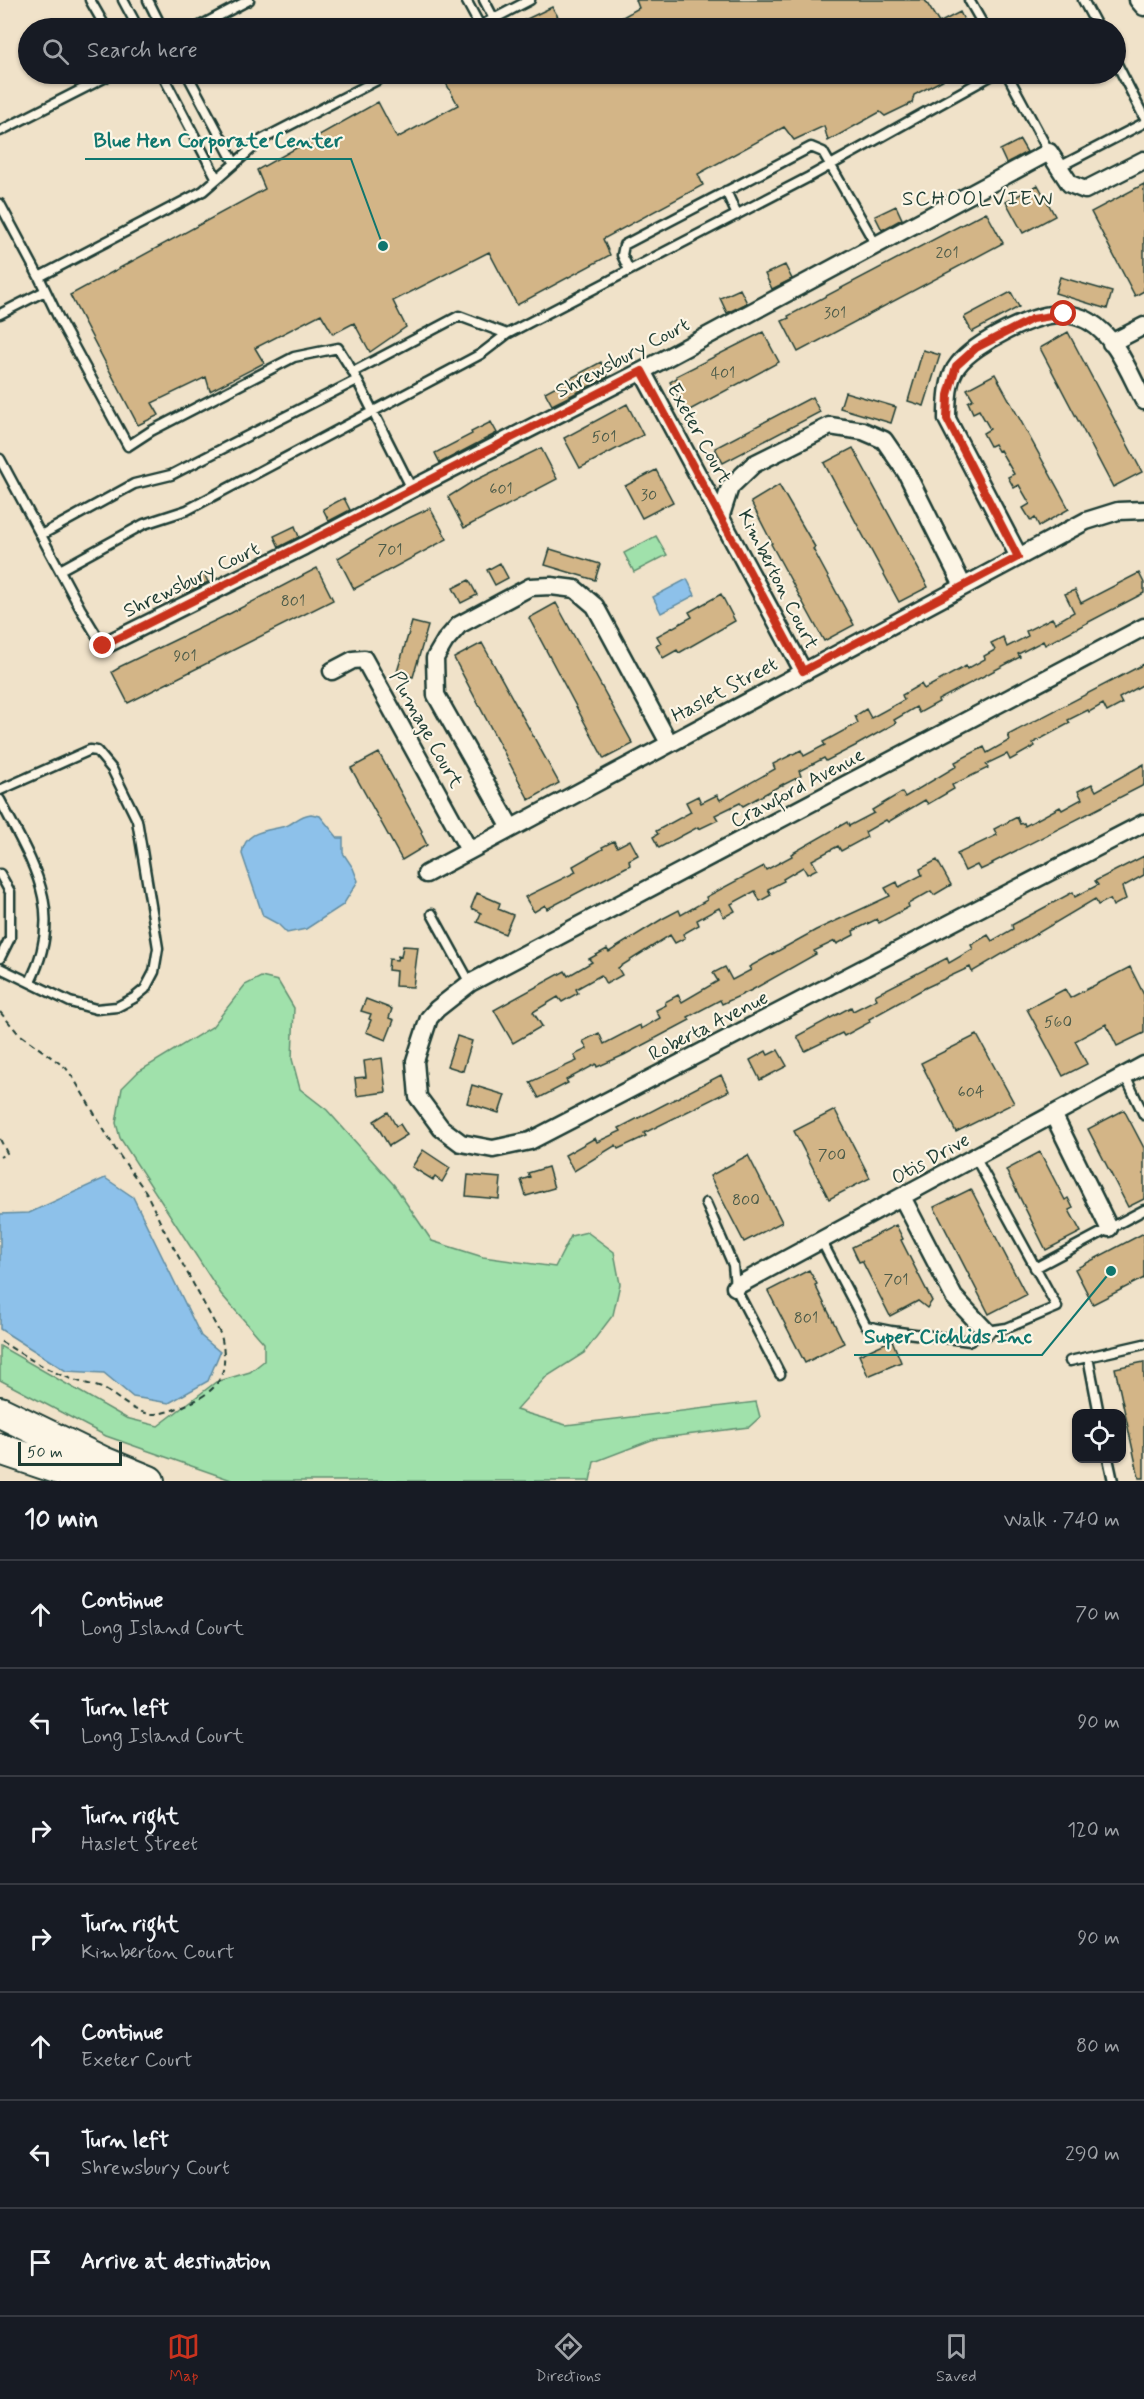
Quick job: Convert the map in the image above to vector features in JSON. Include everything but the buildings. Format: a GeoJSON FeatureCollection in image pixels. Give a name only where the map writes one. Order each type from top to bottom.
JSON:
{"type":"FeatureCollection","features":[{"type":"Feature","properties":{"kind":"highway"},"geometry":{"type":"LineString","coordinates":[[0,1412],[103,1462],[149,1481]]}},
{"type":"Feature","properties":{"kind":"highway"},"geometry":{"type":"LineString","coordinates":[[0,1449],[95,1481]]}},
{"type":"Feature","properties":{"kind":"street"},"geometry":{"type":"LineString","coordinates":[[1138,0],[1144,7]]}},
{"type":"Feature","properties":{"kind":"street"},"geometry":{"type":"LineString","coordinates":[[1049,152],[1070,184],[1085,190],[1144,160]]}},
{"type":"Feature","properties":{"kind":"street","name":"Shrewsbury Court"},"geometry":{"type":"LineString","coordinates":[[103,646],[304,546],[642,371],[1049,152]]}},
{"type":"Feature","properties":{"kind":"street"},"geometry":{"type":"LineString","coordinates":[[1018,557],[947,419],[948,395],[956,366],[976,348],[1032,319],[1064,314],[1088,321],[1103,331],[1144,401]]}},
{"type":"Feature","properties":{"kind":"street"},"geometry":{"type":"LineString","coordinates":[[1111,343],[1144,326]]}},
{"type":"Feature","properties":{"kind":"street","name":"Exeter Court"},"geometry":{"type":"LineString","coordinates":[[642,371],[721,515]]}},
{"type":"Feature","properties":{"kind":"street","name":"Kimberton Court"},"geometry":{"type":"LineString","coordinates":[[803,671],[721,515],[730,487],[754,464],[830,426],[863,431],[884,440],[906,472],[963,586]]}},
{"type":"Feature","properties":{"kind":"street","name":"Haslet Street"},"geometry":{"type":"LineString","coordinates":[[426,874],[1086,521],[1118,512],[1144,510]]}},
{"type":"Feature","properties":{"kind":"street"},"geometry":{"type":"LineString","coordinates":[[511,828],[436,695],[435,658],[445,641],[459,625],[530,587],[551,586],[574,590],[595,606],[669,743]]}},
{"type":"Feature","properties":{"kind":"street","name":"Crawford Avenue"},"geometry":{"type":"LineString","coordinates":[[470,983],[1144,627]]}},
{"type":"Feature","properties":{"kind":"street","name":"Plumage Court"},"geometry":{"type":"LineString","coordinates":[[332,671],[353,660],[364,659],[470,850]]}},
{"type":"Feature","properties":{"kind":"street","name":"Roberta Avenue"},"geometry":{"type":"LineString","coordinates":[[470,983],[429,1018],[415,1061],[418,1097],[441,1128],[461,1143],[493,1149],[530,1141],[1144,823]]}},
{"type":"Feature","properties":{"kind":"street","name":"Otis Drive"},"geometry":{"type":"LineString","coordinates":[[735,1287],[1144,1065]]}},
{"type":"Feature","properties":{"kind":"street"},"geometry":{"type":"LineString","coordinates":[[1053,1114],[1109,1228]]}},
{"type":"Feature","properties":{"kind":"street"},"geometry":{"type":"LineString","coordinates":[[902,1197],[954,1297],[986,1331]]}},
{"type":"Feature","properties":{"kind":"lane"},"geometry":{"type":"LineString","coordinates":[[90,0],[100,18]]}},
{"type":"Feature","properties":{"kind":"lane"},"geometry":{"type":"LineString","coordinates":[[123,0],[133,18]]}},
{"type":"Feature","properties":{"kind":"lane"},"geometry":{"type":"LineString","coordinates":[[148,0],[157,18]]}},
{"type":"Feature","properties":{"kind":"lane"},"geometry":{"type":"LineString","coordinates":[[215,18],[249,0]]}},
{"type":"Feature","properties":{"kind":"lane"},"geometry":{"type":"LineString","coordinates":[[466,0],[474,18]]}},
{"type":"Feature","properties":{"kind":"lane"},"geometry":{"type":"LineString","coordinates":[[484,0],[493,18]]}},
{"type":"Feature","properties":{"kind":"lane"},"geometry":{"type":"LineString","coordinates":[[496,18],[530,0]]}},
{"type":"Feature","properties":{"kind":"lane"},"geometry":{"type":"LineString","coordinates":[[969,0],[979,18]]}},
{"type":"Feature","properties":{"kind":"lane"},"geometry":{"type":"LineString","coordinates":[[1083,0],[1093,18]]}},
{"type":"Feature","properties":{"kind":"lane"},"geometry":{"type":"LineString","coordinates":[[1126,82],[1144,117]]}},
{"type":"Feature","properties":{"kind":"lane"},"geometry":{"type":"LineString","coordinates":[[0,131],[92,84]]}},
{"type":"Feature","properties":{"kind":"lane"},"geometry":{"type":"LineString","coordinates":[[167,84],[216,177]]}},
{"type":"Feature","properties":{"kind":"lane"},"geometry":{"type":"LineString","coordinates":[[191,84],[234,162]]}},
{"type":"Feature","properties":{"kind":"lane"},"geometry":{"type":"LineString","coordinates":[[39,277],[203,191],[216,177],[263,139],[370,84]]}},
{"type":"Feature","properties":{"kind":"lane"},"geometry":{"type":"LineString","coordinates":[[60,570],[144,524],[187,510],[481,354],[507,334],[831,165],[976,84]]}},
{"type":"Feature","properties":{"kind":"lane"},"geometry":{"type":"LineString","coordinates":[[1012,84],[1049,152]]}},
{"type":"Feature","properties":{"kind":"lane"},"geometry":{"type":"LineString","coordinates":[[1059,167],[1144,123]]}},
{"type":"Feature","properties":{"kind":"lane"},"geometry":{"type":"LineString","coordinates":[[629,270],[622,255],[624,245],[811,147],[823,152],[876,245]]}},
{"type":"Feature","properties":{"kind":"lane"},"geometry":{"type":"LineString","coordinates":[[726,192],[737,215]]}},
{"type":"Feature","properties":{"kind":"lane"},"geometry":{"type":"LineString","coordinates":[[0,204],[128,446],[294,357],[338,348],[355,376],[412,489]]}},
{"type":"Feature","properties":{"kind":"lane"},"geometry":{"type":"LineString","coordinates":[[0,314],[45,291]]}},
{"type":"Feature","properties":{"kind":"lane"},"geometry":{"type":"LineString","coordinates":[[41,535],[134,484],[171,475],[355,376],[459,316],[507,334]]}},
{"type":"Feature","properties":{"kind":"lane"},"geometry":{"type":"LineString","coordinates":[[0,459],[103,646]]}},
{"type":"Feature","properties":{"kind":"lane"},"geometry":{"type":"LineString","coordinates":[[0,790],[90,750],[98,751],[112,769],[137,820],[158,948],[154,972],[145,989],[117,1007],[96,1010],[70,1002],[0,968]]}},
{"type":"Feature","properties":{"kind":"lane"},"geometry":{"type":"LineString","coordinates":[[0,800],[40,880],[45,905],[45,936],[39,964],[30,982]]}},
{"type":"Feature","properties":{"kind":"lane"},"geometry":{"type":"LineString","coordinates":[[0,874],[10,892],[10,938],[0,958]]}},
{"type":"Feature","properties":{"kind":"lane"},"geometry":{"type":"LineString","coordinates":[[432,914],[470,983]]}},
{"type":"Feature","properties":{"kind":"lane"},"geometry":{"type":"LineString","coordinates":[[1125,1076],[1144,1115]]}},
{"type":"Feature","properties":{"kind":"lane"},"geometry":{"type":"LineString","coordinates":[[821,1240],[866,1326],[970,1341],[986,1331],[1007,1329],[1057,1307],[975,1156]]}},
{"type":"Feature","properties":{"kind":"lane"},"geometry":{"type":"LineString","coordinates":[[706,1203],[733,1265],[735,1287],[780,1374]]}},
{"type":"Feature","properties":{"kind":"lane"},"geometry":{"type":"LineString","coordinates":[[1035,1268],[1144,1210]]}},
{"type":"Feature","properties":{"kind":"lane"},"geometry":{"type":"LineString","coordinates":[[1070,1361],[1144,1344]]}},
{"type":"Feature","properties":{"kind":"lane"},"geometry":{"type":"LineString","coordinates":[[1088,1357],[1098,1409]]}},
{"type":"Feature","properties":{"kind":"lane"},"geometry":{"type":"LineString","coordinates":[[1109,1463],[1113,1481]]}},
{"type":"Feature","properties":{"kind":"path"},"geometry":{"type":"LineString","coordinates":[[0,1012],[18,1032],[66,1068],[117,1152],[146,1192],[221,1335],[225,1368],[217,1385],[203,1397],[170,1411],[152,1414],[126,1404],[105,1390],[69,1379],[0,1341]]}},
{"type":"Feature","properties":{"kind":"path"},"geometry":{"type":"LineString","coordinates":[[0,1139],[8,1153],[0,1157]]}},
{"type":"Feature","properties":{"kind":"green space"},"geometry":{"type":"Polygon","coordinates":[[[656,536],[667,555],[634,572],[624,553],[656,536]]]}},
{"type":"Feature","properties":{"kind":"green space"},"geometry":{"type":"Polygon","coordinates":[[[261,977],[278,981],[294,1008],[292,1059],[300,1089],[327,1110],[394,1185],[432,1241],[483,1257],[555,1267],[571,1236],[587,1232],[614,1252],[620,1284],[613,1315],[584,1353],[546,1377],[516,1410],[566,1425],[756,1402],[760,1417],[749,1427],[654,1439],[594,1462],[590,1481],[234,1481],[106,1436],[0,1380],[0,1346],[126,1418],[158,1426],[216,1382],[250,1372],[264,1361],[264,1343],[221,1294],[120,1138],[116,1123],[122,1088],[138,1072],[212,1027],[245,985],[261,977]]]}},
{"type":"Feature","properties":{"kind":"water"},"geometry":{"type":"Polygon","coordinates":[[[687,579],[695,595],[661,613],[653,597],[687,579]]]}},
{"type":"Feature","properties":{"kind":"water"},"geometry":{"type":"Polygon","coordinates":[[[311,814],[320,816],[338,838],[343,838],[343,853],[358,881],[343,905],[306,929],[287,933],[278,924],[263,916],[242,854],[247,840],[252,836],[286,826],[311,814]]]}},
{"type":"Feature","properties":{"kind":"water"},"geometry":{"type":"Polygon","coordinates":[[[105,1178],[133,1197],[201,1336],[220,1352],[208,1381],[169,1403],[133,1397],[104,1373],[66,1371],[0,1329],[0,1214],[29,1213],[105,1178]]]}},
{"type":"Feature","properties":{"kind":"place","name":"Blue Hen Corporate Center"},"geometry":{"type":"Point","coordinates":[383,246]}},
{"type":"Feature","properties":{"kind":"place","name":"Super Cichlids Inc"},"geometry":{"type":"Point","coordinates":[1111,1271]}},
{"type":"Feature","properties":{"kind":"district","name":"SCHOOLVIEW"},"geometry":{"type":"Point","coordinates":[978,198]}},
{"type":"Feature","properties":{"kind":"route"},"geometry":{"type":"LineString","coordinates":[[103,646],[304,546],[642,371],[803,671],[1018,557],[947,419],[948,395],[956,366],[976,348],[1032,319],[1064,314]]}}]}
